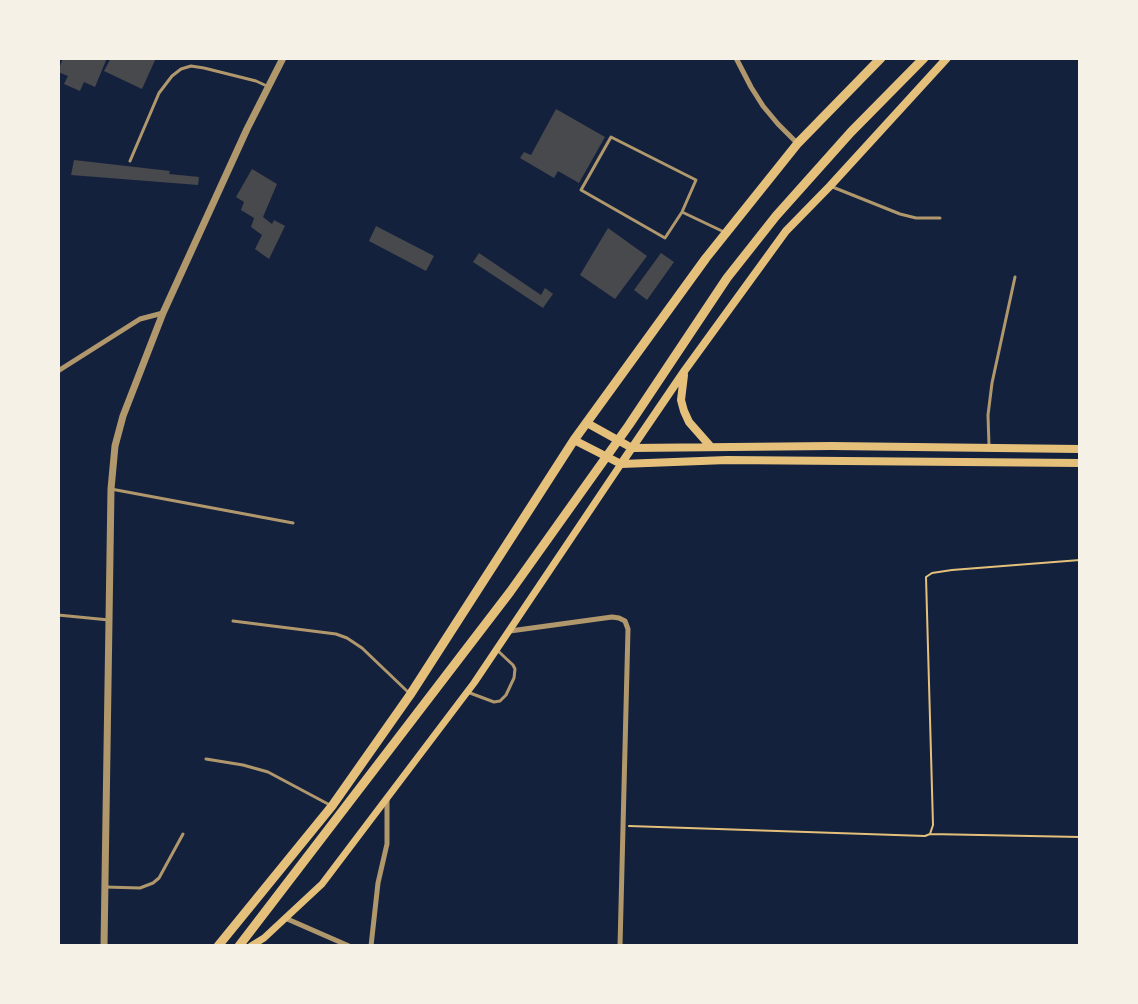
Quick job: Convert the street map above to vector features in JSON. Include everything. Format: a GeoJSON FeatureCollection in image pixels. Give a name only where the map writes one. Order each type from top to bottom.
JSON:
{"type":"FeatureCollection","features":[{"type":"Feature","properties":{"kind":"highway"},"geometry":{"type":"LineString","coordinates":[[218,946],[332,806],[410,695],[574,440],[706,258],[798,143],[881,58]]}},
{"type":"Feature","properties":{"kind":"highway"},"geometry":{"type":"LineString","coordinates":[[239,946],[510,592],[629,425],[727,278],[776,216],[851,132],[924,58]]}},
{"type":"Feature","properties":{"kind":"main road"},"geometry":{"type":"LineString","coordinates":[[251,946],[264,938],[322,884],[468,692],[685,370],[786,231],[947,58]]}},
{"type":"Feature","properties":{"kind":"main road"},"geometry":{"type":"LineString","coordinates":[[685,370],[681,388],[684,411],[689,422],[711,447]]}},
{"type":"Feature","properties":{"kind":"main road"},"geometry":{"type":"LineString","coordinates":[[587,423],[632,448],[1080,449]]}},
{"type":"Feature","properties":{"kind":"main road"},"geometry":{"type":"LineString","coordinates":[[574,440],[621,464],[727,460],[1080,463]]}},
{"type":"Feature","properties":{"kind":"street"},"geometry":{"type":"LineString","coordinates":[[104,946],[111,489],[115,446],[123,416],[163,313],[283,58]]}},
{"type":"Feature","properties":{"kind":"street"},"geometry":{"type":"LineString","coordinates":[[736,58],[763,106],[798,143]]}},
{"type":"Feature","properties":{"kind":"street"},"geometry":{"type":"LineString","coordinates":[[58,371],[140,319],[163,313]]}},
{"type":"Feature","properties":{"kind":"street"},"geometry":{"type":"LineString","coordinates":[[509,631],[612,617],[625,621],[628,629],[620,946]]}},
{"type":"Feature","properties":{"kind":"street"},"geometry":{"type":"LineString","coordinates":[[371,946],[378,883],[387,844],[387,799]]}},
{"type":"Feature","properties":{"kind":"street"},"geometry":{"type":"LineString","coordinates":[[285,918],[349,946]]}},
{"type":"Feature","properties":{"kind":"lane"},"geometry":{"type":"LineString","coordinates":[[130,161],[159,93],[181,69],[191,66],[204,68],[269,87]]}},
{"type":"Feature","properties":{"kind":"lane"},"geometry":{"type":"LineString","coordinates":[[611,137],[696,180],[682,212],[665,238],[581,190],[611,137]]}},
{"type":"Feature","properties":{"kind":"lane"},"geometry":{"type":"LineString","coordinates":[[830,186],[900,214],[940,218]]}},
{"type":"Feature","properties":{"kind":"lane"},"geometry":{"type":"LineString","coordinates":[[682,212],[726,233]]}},
{"type":"Feature","properties":{"kind":"lane"},"geometry":{"type":"LineString","coordinates":[[989,448],[988,415],[992,383],[1015,277]]}},
{"type":"Feature","properties":{"kind":"lane"},"geometry":{"type":"LineString","coordinates":[[111,489],[293,523]]}},
{"type":"Feature","properties":{"kind":"lane"},"geometry":{"type":"LineString","coordinates":[[58,615],[109,620]]}},
{"type":"Feature","properties":{"kind":"lane"},"geometry":{"type":"LineString","coordinates":[[233,621],[347,638],[362,648],[410,695]]}},
{"type":"Feature","properties":{"kind":"lane"},"geometry":{"type":"LineString","coordinates":[[468,692],[494,702],[506,695],[515,669],[497,650]]}},
{"type":"Feature","properties":{"kind":"lane"},"geometry":{"type":"LineString","coordinates":[[206,759],[268,772],[332,806]]}},
{"type":"Feature","properties":{"kind":"lane"},"geometry":{"type":"LineString","coordinates":[[105,887],[140,888],[153,883],[159,878],[183,834]]}},
{"type":"Feature","properties":{"kind":"path"},"geometry":{"type":"LineString","coordinates":[[930,834],[933,825],[926,577],[932,573],[967,568],[1080,560]]}},
{"type":"Feature","properties":{"kind":"path"},"geometry":{"type":"LineString","coordinates":[[623,826],[925,836],[1080,837]]}},
{"type":"Feature","properties":{"kind":"building"},"geometry":{"type":"Polygon","coordinates":[[[63,58],[107,58],[95,87],[84,82],[80,91],[64,84],[68,76],[58,72],[63,58]]]}},
{"type":"Feature","properties":{"kind":"building"},"geometry":{"type":"Polygon","coordinates":[[[111,58],[156,58],[142,89],[104,71],[111,58]]]}},
{"type":"Feature","properties":{"kind":"building"},"geometry":{"type":"Polygon","coordinates":[[[556,109],[605,137],[579,183],[558,171],[554,178],[520,158],[524,152],[531,155],[556,109]]]}},
{"type":"Feature","properties":{"kind":"building"},"geometry":{"type":"Polygon","coordinates":[[[74,160],[170,171],[169,174],[199,177],[198,185],[71,175],[74,160]]]}},
{"type":"Feature","properties":{"kind":"building"},"geometry":{"type":"Polygon","coordinates":[[[252,169],[277,184],[263,217],[272,224],[274,220],[285,226],[269,259],[255,249],[262,235],[251,227],[254,218],[241,210],[244,202],[236,197],[252,169]]]}},
{"type":"Feature","properties":{"kind":"building"},"geometry":{"type":"Polygon","coordinates":[[[376,226],[434,256],[426,271],[369,241],[376,226]]]}},
{"type":"Feature","properties":{"kind":"building"},"geometry":{"type":"Polygon","coordinates":[[[608,228],[647,256],[615,299],[580,275],[608,228]]]}},
{"type":"Feature","properties":{"kind":"building"},"geometry":{"type":"Polygon","coordinates":[[[479,253],[541,295],[545,288],[553,294],[543,308],[473,262],[479,253]]]}},
{"type":"Feature","properties":{"kind":"building"},"geometry":{"type":"Polygon","coordinates":[[[661,253],[674,262],[647,300],[634,290],[661,253]]]}}]}
